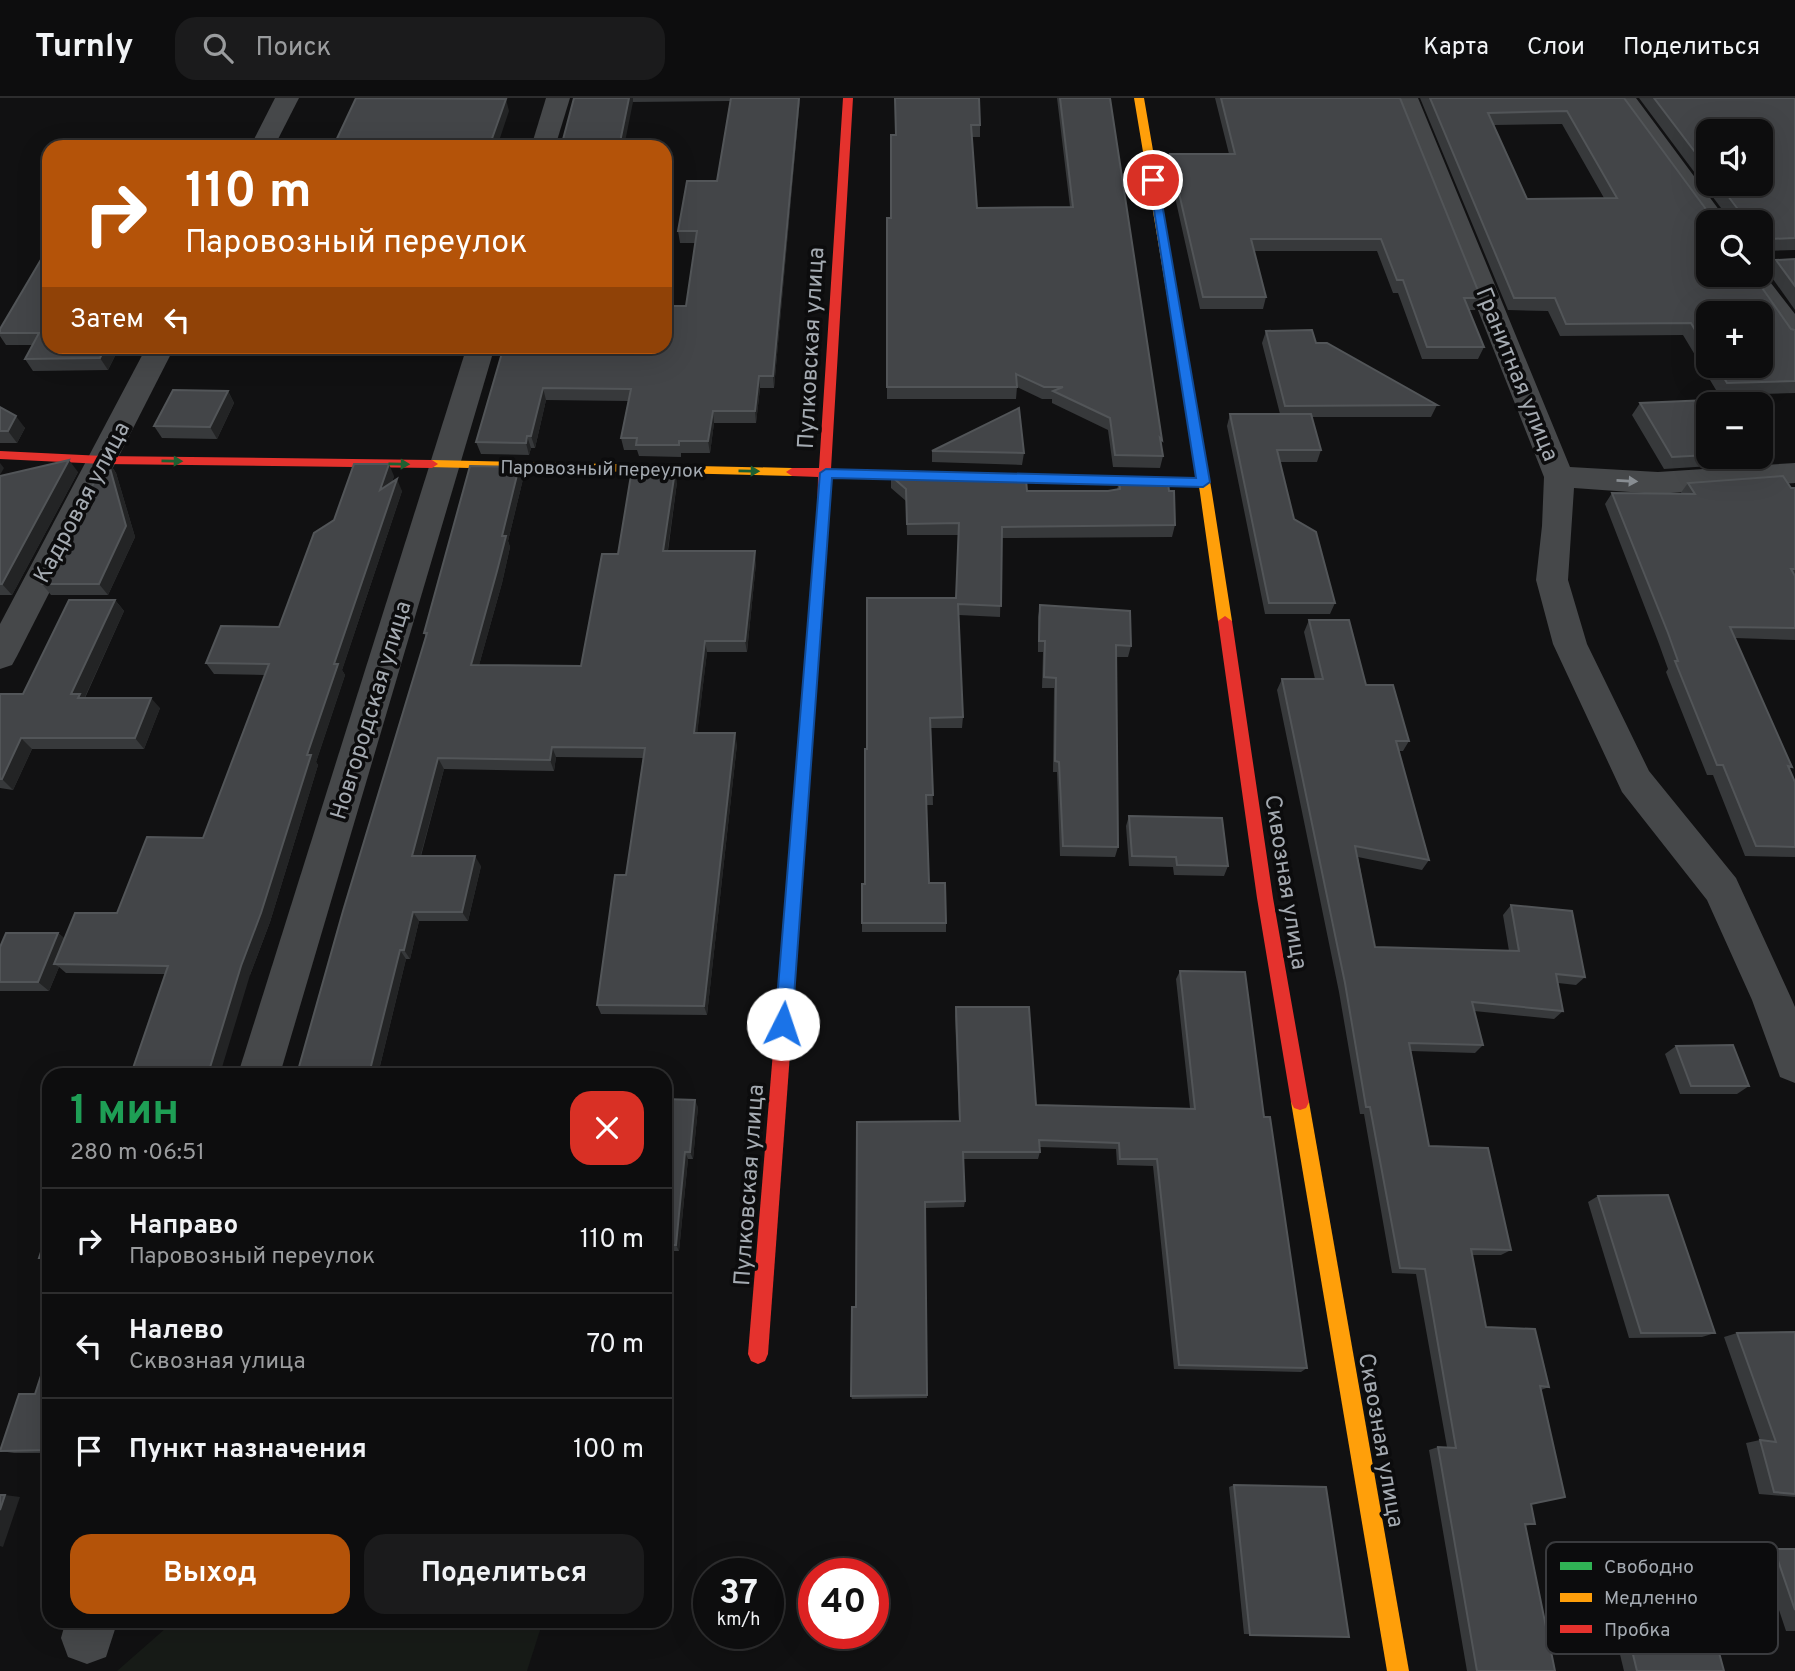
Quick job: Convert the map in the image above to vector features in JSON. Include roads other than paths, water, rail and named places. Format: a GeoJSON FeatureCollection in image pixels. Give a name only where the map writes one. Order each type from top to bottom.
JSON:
{"type":"FeatureCollection","features":[{"type":"Feature","properties":{"kind":"street"},"geometry":{"type":"LineString","coordinates":[[266,140],[287,98]]}},
{"type":"Feature","properties":{"kind":"street"},"geometry":{"type":"LineString","coordinates":[[545,140],[558,98]]}},
{"type":"Feature","properties":{"kind":"street","name":"Пулковская улица"},"geometry":{"type":"LineString","coordinates":[[758,1354],[826,473],[848,98]]}},
{"type":"Feature","properties":{"kind":"street","name":"Сквозная улица"},"geometry":{"type":"LineString","coordinates":[[1139,98],[1203,482],[1265,898],[1398,1671]]}},
{"type":"Feature","properties":{"kind":"street","name":"Гранитная улица"},"geometry":{"type":"LineString","coordinates":[[1406,98],[1559,477],[1558,526],[1552,580],[1570,644],[1635,781],[1722,890],[1772,1000],[1795,1063]]}},
{"type":"Feature","properties":{"kind":"street"},"geometry":{"type":"LineString","coordinates":[[1624,98],[1706,210]]}},
{"type":"Feature","properties":{"kind":"street"},"geometry":{"type":"LineString","coordinates":[[1772,287],[1795,334]]}},
{"type":"Feature","properties":{"kind":"street","name":"Кадровая улица"},"geometry":{"type":"LineString","coordinates":[[0,656],[157,354]]}},
{"type":"Feature","properties":{"kind":"street","name":"Новгородская улица"},"geometry":{"type":"LineString","coordinates":[[261,1068],[478,354]]}},
{"type":"Feature","properties":{"kind":"street","name":"Паровозный переулок"},"geometry":{"type":"LineString","coordinates":[[0,455],[103,460],[444,464],[1203,482]]}},
{"type":"Feature","properties":{"kind":"street"},"geometry":{"type":"LineString","coordinates":[[1559,477],[1658,483],[1795,473]]}}]}
